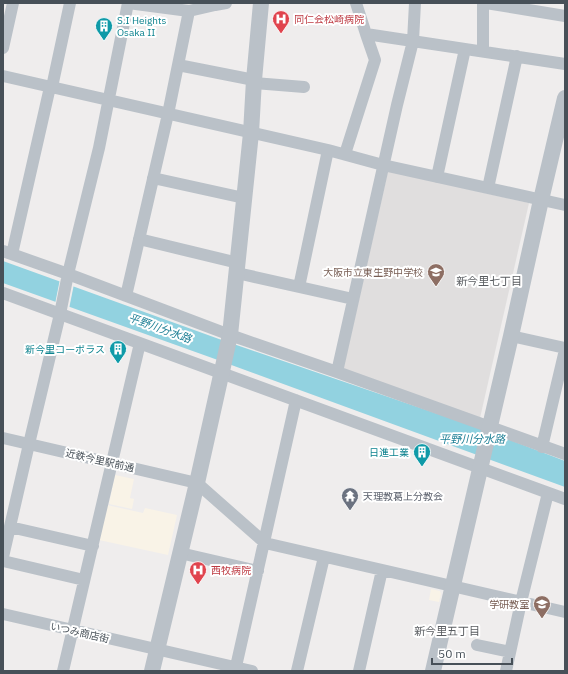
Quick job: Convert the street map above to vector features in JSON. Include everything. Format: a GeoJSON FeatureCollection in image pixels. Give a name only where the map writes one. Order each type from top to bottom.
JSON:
{"type":"FeatureCollection","features":[{"type":"Feature","properties":{"kind":"street"},"geometry":{"type":"LineString","coordinates":[[3,48],[13,3]]}},
{"type":"Feature","properties":{"kind":"street"},"geometry":{"type":"LineString","coordinates":[[70,3],[51,87],[8,252],[68,276],[230,335],[565,454]]}},
{"type":"Feature","properties":{"kind":"street"},"geometry":{"type":"LineString","coordinates":[[3,557],[99,148],[128,3],[189,12],[218,4]]}},
{"type":"Feature","properties":{"kind":"street"},"geometry":{"type":"LineString","coordinates":[[152,671],[156,649],[197,483],[230,335],[251,133],[261,3]]}},
{"type":"Feature","properties":{"kind":"street"},"geometry":{"type":"LineString","coordinates":[[345,154],[375,60],[356,3]]}},
{"type":"Feature","properties":{"kind":"street"},"geometry":{"type":"LineString","coordinates":[[337,372],[397,105],[413,41],[415,3]]}},
{"type":"Feature","properties":{"kind":"street"},"geometry":{"type":"LineString","coordinates":[[483,51],[484,3],[514,5],[565,16]]}},
{"type":"Feature","properties":{"kind":"street"},"geometry":{"type":"LineString","coordinates":[[126,296],[168,114],[189,12]]}},
{"type":"Feature","properties":{"kind":"street"},"geometry":{"type":"LineString","coordinates":[[366,34],[565,64]]}},
{"type":"Feature","properties":{"kind":"street"},"geometry":{"type":"LineString","coordinates":[[437,177],[465,49]]}},
{"type":"Feature","properties":{"kind":"street"},"geometry":{"type":"LineString","coordinates":[[488,188],[517,56]]}},
{"type":"Feature","properties":{"kind":"street"},"geometry":{"type":"LineString","coordinates":[[178,65],[254,82],[304,87]]}},
{"type":"Feature","properties":{"kind":"street"},"geometry":{"type":"LineString","coordinates":[[3,76],[328,150],[384,165],[565,205]]}},
{"type":"Feature","properties":{"kind":"street"},"geometry":{"type":"LineString","coordinates":[[433,671],[565,98]]}},
{"type":"Feature","properties":{"kind":"street"},"geometry":{"type":"LineString","coordinates":[[299,287],[328,150]]}},
{"type":"Feature","properties":{"kind":"street"},"geometry":{"type":"LineString","coordinates":[[153,178],[244,198]]}},
{"type":"Feature","properties":{"kind":"street"},"geometry":{"type":"LineString","coordinates":[[139,240],[299,287],[353,299]]}},
{"type":"Feature","properties":{"kind":"street"},"geometry":{"type":"LineString","coordinates":[[3,293],[61,311],[140,343],[565,499]]}},
{"type":"Feature","properties":{"kind":"street"},"geometry":{"type":"LineString","coordinates":[[510,336],[565,349],[542,446]]}},
{"type":"Feature","properties":{"kind":"street"},"geometry":{"type":"LineString","coordinates":[[63,671],[140,343]]}},
{"type":"Feature","properties":{"kind":"street"},"geometry":{"type":"LineString","coordinates":[[236,669],[296,400]]}},
{"type":"Feature","properties":{"kind":"street","name":"近鉄今里駅前通"},"geometry":{"type":"LineString","coordinates":[[3,438],[197,483]]}},
{"type":"Feature","properties":{"kind":"street"},"geometry":{"type":"LineString","coordinates":[[197,483],[265,543],[565,612]]}},
{"type":"Feature","properties":{"kind":"street"},"geometry":{"type":"LineString","coordinates":[[506,671],[521,602],[548,493]]}},
{"type":"Feature","properties":{"kind":"street"},"geometry":{"type":"LineString","coordinates":[[10,526],[93,546]]}},
{"type":"Feature","properties":{"kind":"street"},"geometry":{"type":"LineString","coordinates":[[180,553],[258,571]]}},
{"type":"Feature","properties":{"kind":"street"},"geometry":{"type":"LineString","coordinates":[[297,671],[324,557]]}},
{"type":"Feature","properties":{"kind":"street"},"geometry":{"type":"LineString","coordinates":[[3,561],[84,580]]}},
{"type":"Feature","properties":{"kind":"street"},"geometry":{"type":"LineString","coordinates":[[359,671],[382,570]]}},
{"type":"Feature","properties":{"kind":"street","name":"いつみ商店街"},"geometry":{"type":"LineString","coordinates":[[3,614],[236,669],[252,671]]}},
{"type":"Feature","properties":{"kind":"street"},"geometry":{"type":"LineString","coordinates":[[477,645],[510,652]]}},
{"type":"Feature","properties":{"kind":"shaded area","name":"大阪市立東生野中学校"},"geometry":{"type":"Polygon","coordinates":[[[388,171],[529,203],[480,418],[343,370],[388,171]]]}},
{"type":"Feature","properties":{"kind":"shaded area"},"geometry":{"type":"Polygon","coordinates":[[[115,475],[134,479],[130,498],[134,499],[132,509],[109,504],[115,475]]]}},
{"type":"Feature","properties":{"kind":"shaded area"},"geometry":{"type":"Polygon","coordinates":[[[107,505],[143,513],[145,508],[177,515],[168,555],[99,540],[107,505]]]}},
{"type":"Feature","properties":{"kind":"shaded area"},"geometry":{"type":"Polygon","coordinates":[[[431,589],[440,591],[441,594],[439,602],[429,600],[431,589]]]}},
{"type":"Feature","properties":{"kind":"water","name":"平野川分水路"},"geometry":{"type":"Polygon","coordinates":[[[3,261],[219,339],[479,428],[565,461],[565,487],[3,283],[3,261]]]}},
{"type":"Feature","properties":{"kind":"pier"},"geometry":{"type":"Polygon","coordinates":[[[60,279],[74,284],[69,309],[55,304],[60,279]]]}},
{"type":"Feature","properties":{"kind":"place","name":"同仁会松崎病院"},"geometry":{"type":"Point","coordinates":[281,34]}},
{"type":"Feature","properties":{"kind":"place","name":"S.I Heights Osaka II"},"geometry":{"type":"Point","coordinates":[104,41]}},
{"type":"Feature","properties":{"kind":"place","name":"大阪市立東生野中学校"},"geometry":{"type":"Point","coordinates":[436,287]}},
{"type":"Feature","properties":{"kind":"place","name":"新今里コーポラス"},"geometry":{"type":"Point","coordinates":[118,364]}},
{"type":"Feature","properties":{"kind":"place","name":"日進工業"},"geometry":{"type":"Point","coordinates":[422,467]}},
{"type":"Feature","properties":{"kind":"place","name":"天理教葛上分教会"},"geometry":{"type":"Point","coordinates":[350,511]}},
{"type":"Feature","properties":{"kind":"place","name":"西牧病院"},"geometry":{"type":"Point","coordinates":[198,585]}},
{"type":"Feature","properties":{"kind":"place","name":"学研教室"},"geometry":{"type":"Point","coordinates":[542,619]}},
{"type":"Feature","properties":{"kind":"district","name":"新今里七丁目"},"geometry":{"type":"Point","coordinates":[489,281]}},
{"type":"Feature","properties":{"kind":"district","name":"新今里五丁目"},"geometry":{"type":"Point","coordinates":[447,631]}}]}
